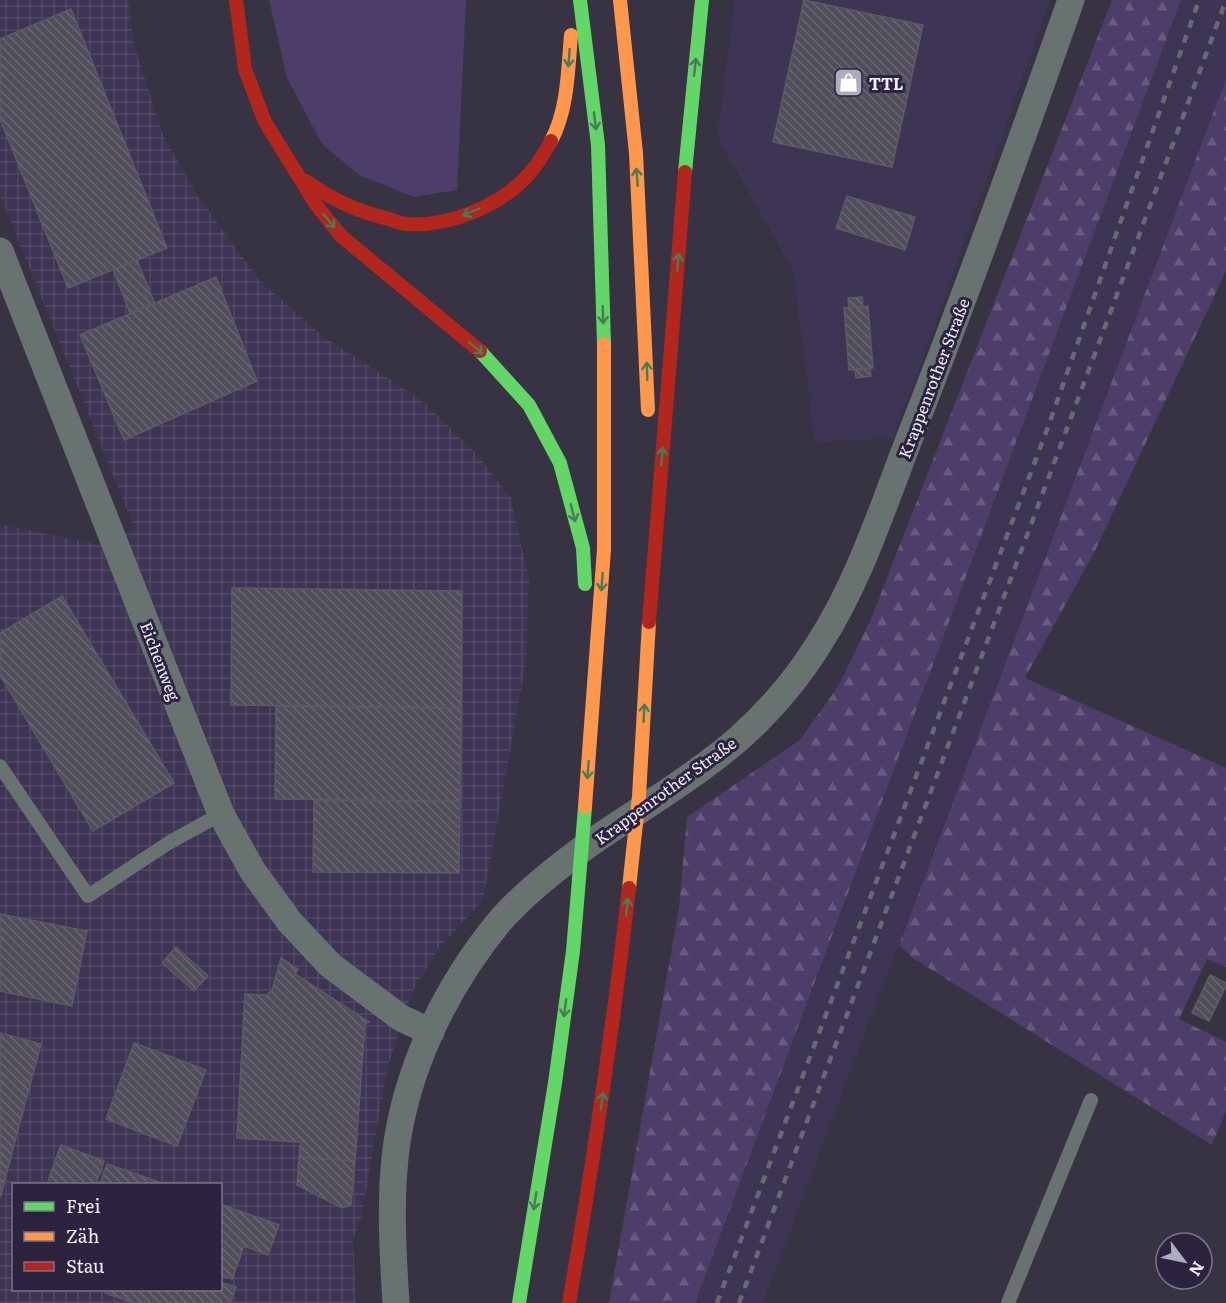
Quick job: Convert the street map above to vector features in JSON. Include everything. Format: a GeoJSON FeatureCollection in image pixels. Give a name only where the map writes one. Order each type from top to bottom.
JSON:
{"type":"FeatureCollection","features":[{"type":"Feature","properties":{"kind":"highway"},"geometry":{"type":"LineString","coordinates":[[236,0],[245,69],[265,123],[317,206],[341,236],[488,358],[529,405],[560,464],[583,548],[593,711]]}},
{"type":"Feature","properties":{"kind":"highway"},"geometry":{"type":"LineString","coordinates":[[295,174],[327,196],[364,213],[407,224],[453,220],[498,201],[527,177],[539,162],[556,131],[567,83],[573,0]]}},
{"type":"Feature","properties":{"kind":"highway"},"geometry":{"type":"LineString","coordinates":[[519,1303],[555,1083],[573,951],[604,549],[605,376],[598,145],[580,0]]}},
{"type":"Feature","properties":{"kind":"highway"},"geometry":{"type":"LineString","coordinates":[[620,0],[627,44],[639,199],[648,426]]}},
{"type":"Feature","properties":{"kind":"highway"},"geometry":{"type":"LineString","coordinates":[[569,1303],[594,1159],[617,991],[639,796],[651,577],[689,123],[702,0]]}},
{"type":"Feature","properties":{"kind":"highway"},"geometry":{"type":"LineString","coordinates":[[648,450],[651,577]]}},
{"type":"Feature","properties":{"kind":"street","name":"Krappenrother Straße"},"geometry":{"type":"LineString","coordinates":[[396,1303],[392,1212],[395,1155],[414,1073],[430,1032],[460,978],[500,921],[556,870],[589,844],[704,766],[738,739],[777,699],[820,642],[849,590],[995,215],[1071,0]]}},
{"type":"Feature","properties":{"kind":"street","name":"Eichenweg"},"geometry":{"type":"LineString","coordinates":[[0,251],[220,814],[252,870],[289,921],[330,964],[401,1018],[430,1032]]}},
{"type":"Feature","properties":{"kind":"lane"},"geometry":{"type":"LineString","coordinates":[[0,765],[88,896],[170,842],[220,814]]}},
{"type":"Feature","properties":{"kind":"lane"},"geometry":{"type":"LineString","coordinates":[[1008,1303],[1092,1100]]}},
{"type":"Feature","properties":{"kind":"shaded area"},"geometry":{"type":"Polygon","coordinates":[[[0,0],[128,0],[134,44],[163,135],[198,197],[261,282],[324,337],[420,399],[475,452],[511,498],[529,580],[526,662],[483,900],[437,950],[412,993],[387,1070],[361,1219],[353,1240],[356,1303],[0,1303],[0,524],[105,546],[135,529],[0,195],[0,0]]]}},
{"type":"Feature","properties":{"kind":"shaded area"},"geometry":{"type":"Polygon","coordinates":[[[735,0],[1050,0],[893,438],[815,442],[793,271],[717,136],[735,0]]]}},
{"type":"Feature","properties":{"kind":"shaded area"},"geometry":{"type":"Polygon","coordinates":[[[1181,0],[1226,0],[1226,79],[763,1303],[695,1303],[1181,0]]]}},
{"type":"Feature","properties":{"kind":"green space"},"geometry":{"type":"Polygon","coordinates":[[[269,0],[466,0],[457,190],[414,197],[359,175],[322,144],[287,78],[269,0]]]}},
{"type":"Feature","properties":{"kind":"green space"},"geometry":{"type":"Polygon","coordinates":[[[1112,0],[1181,0],[695,1303],[609,1303],[679,908],[687,817],[800,740],[839,685],[871,619],[1112,0]]]}},
{"type":"Feature","properties":{"kind":"green space"},"geometry":{"type":"Polygon","coordinates":[[[1226,79],[1226,271],[1095,551],[1025,678],[1226,768],[1226,967],[1207,959],[1179,1019],[1226,1042],[1226,1111],[1212,1145],[913,958],[899,945],[1226,79]]]}},
{"type":"Feature","properties":{"kind":"building","name":"TTL"},"geometry":{"type":"Polygon","coordinates":[[[804,0],[923,25],[892,167],[773,142],[804,0]]]}},
{"type":"Feature","properties":{"kind":"building"},"geometry":{"type":"Polygon","coordinates":[[[71,9],[167,248],[68,288],[0,119],[0,39],[71,9]]]}},
{"type":"Feature","properties":{"kind":"building"},"geometry":{"type":"Polygon","coordinates":[[[847,196],[915,217],[905,250],[836,228],[847,196]]]}},
{"type":"Feature","properties":{"kind":"building"},"geometry":{"type":"Polygon","coordinates":[[[137,260],[155,304],[130,313],[113,270],[137,260]]]}},
{"type":"Feature","properties":{"kind":"building"},"geometry":{"type":"Polygon","coordinates":[[[216,277],[257,381],[124,440],[80,335],[216,277]]]}},
{"type":"Feature","properties":{"kind":"building"},"geometry":{"type":"Polygon","coordinates":[[[862,297],[863,307],[849,308],[848,298],[862,297]]]}},
{"type":"Feature","properties":{"kind":"building"},"geometry":{"type":"Polygon","coordinates":[[[868,306],[873,368],[849,370],[844,308],[868,306]]]}},
{"type":"Feature","properties":{"kind":"building"},"geometry":{"type":"Polygon","coordinates":[[[870,368],[871,376],[856,378],[855,369],[870,368]]]}},
{"type":"Feature","properties":{"kind":"building"},"geometry":{"type":"Polygon","coordinates":[[[232,588],[462,591],[461,708],[231,705],[232,588]]]}},
{"type":"Feature","properties":{"kind":"building"},"geometry":{"type":"Polygon","coordinates":[[[62,596],[174,783],[93,831],[0,675],[0,633],[62,596]]]}},
{"type":"Feature","properties":{"kind":"building"},"geometry":{"type":"Polygon","coordinates":[[[276,706],[461,708],[460,801],[275,799],[276,706]]]}},
{"type":"Feature","properties":{"kind":"building"},"geometry":{"type":"Polygon","coordinates":[[[314,800],[460,801],[459,873],[313,872],[314,800]]]}},
{"type":"Feature","properties":{"kind":"building"},"geometry":{"type":"Polygon","coordinates":[[[0,914],[87,931],[72,1006],[0,991],[0,914]]]}},
{"type":"Feature","properties":{"kind":"building"},"geometry":{"type":"Polygon","coordinates":[[[176,947],[208,976],[194,991],[162,963],[176,947]]]}},
{"type":"Feature","properties":{"kind":"building"},"geometry":{"type":"Polygon","coordinates":[[[281,958],[298,969],[295,974],[369,1022],[365,1024],[355,1161],[299,1157],[300,1142],[237,1138],[245,994],[267,995],[272,990],[281,958]]]}},
{"type":"Feature","properties":{"kind":"building"},"geometry":{"type":"Polygon","coordinates":[[[1210,975],[1226,983],[1226,986],[1209,1021],[1192,1013],[1210,975]]]}},
{"type":"Feature","properties":{"kind":"building"},"geometry":{"type":"Polygon","coordinates":[[[0,1033],[41,1044],[0,1198],[0,1033]]]}},
{"type":"Feature","properties":{"kind":"building"},"geometry":{"type":"Polygon","coordinates":[[[134,1043],[206,1070],[177,1146],[106,1119],[134,1043]]]}},
{"type":"Feature","properties":{"kind":"building"},"geometry":{"type":"Polygon","coordinates":[[[61,1145],[104,1161],[96,1183],[47,1183],[61,1145]]]}},
{"type":"Feature","properties":{"kind":"building"},"geometry":{"type":"Polygon","coordinates":[[[299,1157],[355,1161],[351,1205],[342,1208],[297,1185],[299,1157]]]}},
{"type":"Feature","properties":{"kind":"building"},"geometry":{"type":"Polygon","coordinates":[[[107,1164],[162,1183],[100,1183],[107,1164]]]}},
{"type":"Feature","properties":{"kind":"building"},"geometry":{"type":"Polygon","coordinates":[[[222,1205],[279,1225],[268,1255],[244,1246],[232,1279],[222,1276],[222,1205]]]}},
{"type":"Feature","properties":{"kind":"building"},"geometry":{"type":"Polygon","coordinates":[[[222,1283],[236,1287],[230,1303],[134,1303],[105,1293],[106,1291],[222,1291],[222,1283]]]}},
{"type":"Feature","properties":{"kind":"railway"},"geometry":{"type":"LineString","coordinates":[[717,1303],[1048,427],[1199,0]]}},
{"type":"Feature","properties":{"kind":"railway"},"geometry":{"type":"LineString","coordinates":[[739,1303],[1226,0]]}},
{"type":"Feature","properties":{"kind":"traffic: fast"},"geometry":{"type":"LineString","coordinates":[[580,0],[598,145],[604,344]]}},
{"type":"Feature","properties":{"kind":"traffic: fast"},"geometry":{"type":"LineString","coordinates":[[685,172],[702,0]]}},
{"type":"Feature","properties":{"kind":"traffic: fast"},"geometry":{"type":"LineString","coordinates":[[480,351],[529,405],[560,463],[583,548],[585,584]]}},
{"type":"Feature","properties":{"kind":"traffic: fast"},"geometry":{"type":"LineString","coordinates":[[519,1303],[555,1083],[573,951],[585,807]]}},
{"type":"Feature","properties":{"kind":"traffic: slow"},"geometry":{"type":"LineString","coordinates":[[620,0],[636,153],[648,410]]}},
{"type":"Feature","properties":{"kind":"traffic: slow"},"geometry":{"type":"LineString","coordinates":[[551,141],[564,103],[571,35]]}},
{"type":"Feature","properties":{"kind":"traffic: slow"},"geometry":{"type":"LineString","coordinates":[[585,807],[604,549],[604,344]]}},
{"type":"Feature","properties":{"kind":"traffic: slow"},"geometry":{"type":"LineString","coordinates":[[629,888],[639,796],[649,622]]}},
{"type":"Feature","properties":{"kind":"traffic: jam"},"geometry":{"type":"LineString","coordinates":[[236,0],[245,69],[265,122],[317,206],[341,236],[480,351]]}},
{"type":"Feature","properties":{"kind":"traffic: jam"},"geometry":{"type":"LineString","coordinates":[[306,181],[336,200],[367,213],[405,224],[440,222],[473,212],[503,196],[532,171],[551,141]]}},
{"type":"Feature","properties":{"kind":"traffic: jam"},"geometry":{"type":"LineString","coordinates":[[649,622],[685,172]]}},
{"type":"Feature","properties":{"kind":"traffic: jam"},"geometry":{"type":"LineString","coordinates":[[569,1303],[602,1096],[629,888]]}},
{"type":"Feature","properties":{"kind":"place","name":"TTL"},"geometry":{"type":"Point","coordinates":[848,83]}}]}
